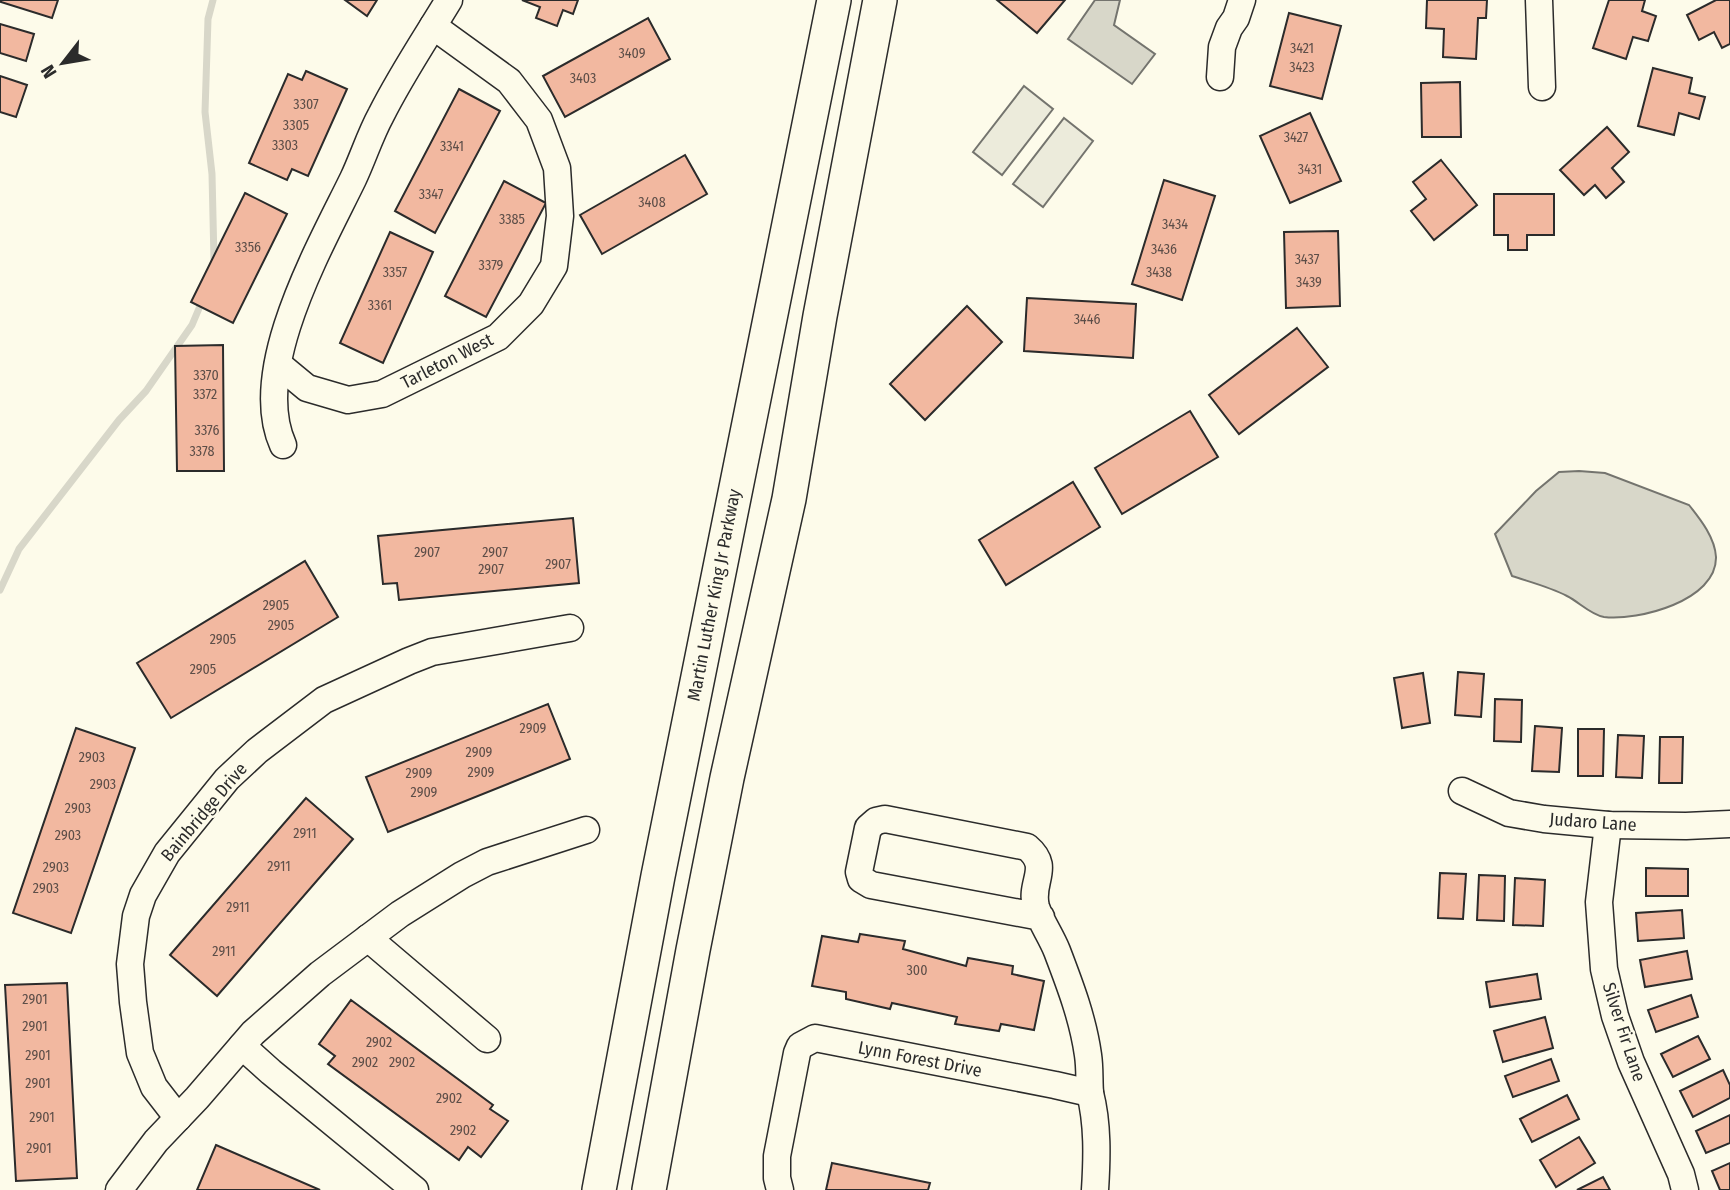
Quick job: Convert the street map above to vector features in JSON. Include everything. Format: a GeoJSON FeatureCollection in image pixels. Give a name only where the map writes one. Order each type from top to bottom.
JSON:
{"type":"FeatureCollection","features":[{"type":"Feature","properties":{"kind":"main road","name":"Martin Luther King Jr Parkway"},"geometry":{"type":"LineString","coordinates":[[599,1190],[658,876],[834,0]]}},
{"type":"Feature","properties":{"kind":"main road"},"geometry":{"type":"LineString","coordinates":[[649,1190],[724,791],[789,499],[820,316],[880,0]]}},
{"type":"Feature","properties":{"kind":"street"},"geometry":{"type":"LineString","coordinates":[[284,445],[274,412],[274,380],[294,303],[380,116],[449,0]]}},
{"type":"Feature","properties":{"kind":"street"},"geometry":{"type":"LineString","coordinates":[[1220,77],[1222,47],[1242,0]]}},
{"type":"Feature","properties":{"kind":"street"},"geometry":{"type":"LineString","coordinates":[[1539,0],[1542,87]]}},
{"type":"Feature","properties":{"kind":"street","name":"Tarleton West"},"geometry":{"type":"LineString","coordinates":[[278,364],[307,388],[348,400],[382,394],[498,337],[531,304],[554,266],[560,216],[557,167],[538,120],[509,81],[433,26]]}},
{"type":"Feature","properties":{"kind":"street","name":"Bainbridge Drive"},"geometry":{"type":"LineString","coordinates":[[178,1118],[154,1087],[141,1053],[130,964],[136,916],[143,895],[167,853],[227,779],[257,751],[324,699],[432,652],[570,628]]}},
{"type":"Feature","properties":{"kind":"street","name":"Judaro Lane"},"geometry":{"type":"LineString","coordinates":[[1462,791],[1509,813],[1544,819],[1608,825],[1730,824]]}},
{"type":"Feature","properties":{"kind":"street"},"geometry":{"type":"LineString","coordinates":[[1041,917],[871,885],[861,879],[859,872],[869,828],[876,821],[885,819],[1027,847],[1036,855],[1040,865],[1034,896],[1037,908],[1054,943],[1074,994],[1088,1055],[1090,1093],[1095,1111],[1095,1190]]}},
{"type":"Feature","properties":{"kind":"street","name":"Silver Fir Lane"},"geometry":{"type":"LineString","coordinates":[[1608,825],[1599,902],[1604,969],[1615,1016],[1631,1062],[1681,1174],[1685,1190]]}},
{"type":"Feature","properties":{"kind":"street"},"geometry":{"type":"LineString","coordinates":[[119,1190],[156,1141],[253,1033],[320,974],[400,914],[462,875],[487,862],[586,830]]}},
{"type":"Feature","properties":{"kind":"street"},"geometry":{"type":"LineString","coordinates":[[368,938],[487,1039]]}},
{"type":"Feature","properties":{"kind":"street","name":"Lynn Forest Drive"},"geometry":{"type":"LineString","coordinates":[[780,1190],[777,1156],[797,1053],[800,1046],[815,1038],[1090,1093]]}},
{"type":"Feature","properties":{"kind":"street"},"geometry":{"type":"LineString","coordinates":[[242,1046],[415,1190]]}},
{"type":"Feature","properties":{"kind":"shaded area"},"geometry":{"type":"Polygon","coordinates":[[[1095,0],[1120,0],[1114,25],[1155,54],[1132,84],[1068,39],[1095,0]]]}},
{"type":"Feature","properties":{"kind":"shaded area"},"geometry":{"type":"Polygon","coordinates":[[[1024,86],[1053,109],[1002,175],[973,152],[1024,86]]]}},
{"type":"Feature","properties":{"kind":"shaded area"},"geometry":{"type":"Polygon","coordinates":[[[1064,118],[1093,141],[1043,207],[1013,184],[1064,118]]]}},
{"type":"Feature","properties":{"kind":"shaded area"},"geometry":{"type":"Polygon","coordinates":[[[1559,472],[1605,473],[1689,505],[1707,530],[1715,550],[1713,572],[1704,586],[1673,605],[1655,611],[1604,617],[1547,587],[1512,576],[1495,534],[1536,491],[1559,472]]]}},
{"type":"Feature","properties":{"kind":"building"},"geometry":{"type":"Polygon","coordinates":[[[1,0],[58,0],[52,18],[1,0]]]}},
{"type":"Feature","properties":{"kind":"building"},"geometry":{"type":"Polygon","coordinates":[[[345,0],[377,0],[367,16],[345,0]]]}},
{"type":"Feature","properties":{"kind":"building"},"geometry":{"type":"Polygon","coordinates":[[[522,0],[578,0],[573,14],[563,10],[557,26],[536,18],[540,7],[522,0]]]}},
{"type":"Feature","properties":{"kind":"building"},"geometry":{"type":"Polygon","coordinates":[[[997,0],[1065,0],[1037,33],[997,0]]]}},
{"type":"Feature","properties":{"kind":"building"},"geometry":{"type":"Polygon","coordinates":[[[1427,0],[1487,0],[1486,18],[1478,18],[1476,59],[1443,57],[1444,29],[1426,28],[1427,0]]]}},
{"type":"Feature","properties":{"kind":"building"},"geometry":{"type":"Polygon","coordinates":[[[1609,0],[1645,0],[1642,11],[1656,16],[1648,41],[1633,37],[1626,59],[1593,48],[1609,0]]]}},
{"type":"Feature","properties":{"kind":"building"},"geometry":{"type":"Polygon","coordinates":[[[1716,0],[1730,0],[1730,44],[1722,48],[1714,32],[1699,40],[1687,15],[1716,0]]]}},
{"type":"Feature","properties":{"kind":"building"},"geometry":{"type":"Polygon","coordinates":[[[1289,13],[1341,26],[1322,99],[1270,86],[1289,13]]]}},
{"type":"Feature","properties":{"kind":"building"},"geometry":{"type":"Polygon","coordinates":[[[648,18],[670,59],[565,117],[543,76],[648,18]]]}},
{"type":"Feature","properties":{"kind":"building"},"geometry":{"type":"Polygon","coordinates":[[[0,24],[34,34],[26,61],[0,53],[0,24]]]}},
{"type":"Feature","properties":{"kind":"building"},"geometry":{"type":"Polygon","coordinates":[[[1653,68],[1692,78],[1689,93],[1705,97],[1699,119],[1679,113],[1674,135],[1638,126],[1653,68]]]}},
{"type":"Feature","properties":{"kind":"building"},"geometry":{"type":"Polygon","coordinates":[[[306,71],[347,89],[308,176],[292,169],[287,180],[249,163],[288,74],[302,80],[306,71]]]}},
{"type":"Feature","properties":{"kind":"building"},"geometry":{"type":"Polygon","coordinates":[[[0,76],[27,85],[16,117],[0,112],[0,76]]]}},
{"type":"Feature","properties":{"kind":"building"},"geometry":{"type":"Polygon","coordinates":[[[1460,82],[1461,137],[1422,137],[1421,83],[1460,82]]]}},
{"type":"Feature","properties":{"kind":"building"},"geometry":{"type":"Polygon","coordinates":[[[459,89],[500,111],[435,233],[395,211],[459,89]]]}},
{"type":"Feature","properties":{"kind":"building"},"geometry":{"type":"Polygon","coordinates":[[[1310,113],[1341,181],[1290,203],[1260,136],[1310,113]]]}},
{"type":"Feature","properties":{"kind":"building"},"geometry":{"type":"Polygon","coordinates":[[[1607,127],[1629,152],[1612,168],[1624,182],[1606,198],[1595,185],[1584,195],[1560,170],[1607,127]]]}},
{"type":"Feature","properties":{"kind":"building"},"geometry":{"type":"Polygon","coordinates":[[[685,155],[707,194],[602,254],[580,215],[685,155]]]}},
{"type":"Feature","properties":{"kind":"building"},"geometry":{"type":"Polygon","coordinates":[[[1441,160],[1477,205],[1434,240],[1411,211],[1426,199],[1413,182],[1441,160]]]}},
{"type":"Feature","properties":{"kind":"building"},"geometry":{"type":"Polygon","coordinates":[[[1164,180],[1215,196],[1182,300],[1132,284],[1164,180]]]}},
{"type":"Feature","properties":{"kind":"building"},"geometry":{"type":"Polygon","coordinates":[[[504,181],[546,203],[486,317],[445,296],[504,181]]]}},
{"type":"Feature","properties":{"kind":"building"},"geometry":{"type":"Polygon","coordinates":[[[245,193],[287,214],[233,323],[191,302],[245,193]]]}},
{"type":"Feature","properties":{"kind":"building"},"geometry":{"type":"Polygon","coordinates":[[[1494,194],[1554,194],[1554,235],[1527,235],[1527,250],[1508,250],[1508,235],[1494,235],[1494,194]]]}},
{"type":"Feature","properties":{"kind":"building"},"geometry":{"type":"Polygon","coordinates":[[[1338,231],[1340,306],[1286,308],[1284,232],[1338,231]]]}},
{"type":"Feature","properties":{"kind":"building"},"geometry":{"type":"Polygon","coordinates":[[[390,232],[433,252],[383,363],[340,343],[390,232]]]}},
{"type":"Feature","properties":{"kind":"building"},"geometry":{"type":"Polygon","coordinates":[[[1027,298],[1136,304],[1133,358],[1024,351],[1027,298]]]}},
{"type":"Feature","properties":{"kind":"building"},"geometry":{"type":"Polygon","coordinates":[[[967,306],[1002,342],[925,420],[890,384],[967,306]]]}},
{"type":"Feature","properties":{"kind":"building"},"geometry":{"type":"Polygon","coordinates":[[[1297,328],[1328,367],[1239,434],[1209,395],[1297,328]]]}},
{"type":"Feature","properties":{"kind":"building"},"geometry":{"type":"Polygon","coordinates":[[[223,345],[224,471],[177,471],[175,346],[223,345]]]}},
{"type":"Feature","properties":{"kind":"building"},"geometry":{"type":"Polygon","coordinates":[[[1190,411],[1218,457],[1122,514],[1095,468],[1190,411]]]}},
{"type":"Feature","properties":{"kind":"building"},"geometry":{"type":"Polygon","coordinates":[[[1073,482],[1100,527],[1006,585],[979,540],[1073,482]]]}},
{"type":"Feature","properties":{"kind":"building"},"geometry":{"type":"Polygon","coordinates":[[[573,518],[579,583],[399,600],[397,583],[383,584],[378,536],[573,518]]]}},
{"type":"Feature","properties":{"kind":"building"},"geometry":{"type":"Polygon","coordinates":[[[305,561],[338,617],[171,718],[137,663],[305,561]]]}},
{"type":"Feature","properties":{"kind":"building"},"geometry":{"type":"Polygon","coordinates":[[[1458,672],[1484,674],[1481,717],[1455,715],[1458,672]]]}},
{"type":"Feature","properties":{"kind":"building"},"geometry":{"type":"Polygon","coordinates":[[[1423,673],[1430,723],[1402,728],[1394,678],[1423,673]]]}},
{"type":"Feature","properties":{"kind":"building"},"geometry":{"type":"Polygon","coordinates":[[[1495,699],[1522,700],[1521,742],[1494,741],[1495,699]]]}},
{"type":"Feature","properties":{"kind":"building"},"geometry":{"type":"Polygon","coordinates":[[[548,704],[570,759],[388,832],[366,777],[548,704]]]}},
{"type":"Feature","properties":{"kind":"building"},"geometry":{"type":"Polygon","coordinates":[[[1535,726],[1562,728],[1559,772],[1532,771],[1535,726]]]}},
{"type":"Feature","properties":{"kind":"building"},"geometry":{"type":"Polygon","coordinates":[[[76,728],[135,748],[71,933],[13,913],[76,728]]]}},
{"type":"Feature","properties":{"kind":"building"},"geometry":{"type":"Polygon","coordinates":[[[1578,729],[1604,729],[1603,776],[1578,776],[1578,729]]]}},
{"type":"Feature","properties":{"kind":"building"},"geometry":{"type":"Polygon","coordinates":[[[1618,735],[1644,736],[1642,778],[1616,777],[1618,735]]]}},
{"type":"Feature","properties":{"kind":"building"},"geometry":{"type":"Polygon","coordinates":[[[1660,737],[1683,737],[1682,783],[1659,783],[1660,737]]]}},
{"type":"Feature","properties":{"kind":"building"},"geometry":{"type":"Polygon","coordinates":[[[306,798],[353,839],[217,996],[170,955],[306,798]]]}},
{"type":"Feature","properties":{"kind":"building"},"geometry":{"type":"Polygon","coordinates":[[[1646,868],[1688,869],[1688,896],[1646,896],[1646,868]]]}},
{"type":"Feature","properties":{"kind":"building"},"geometry":{"type":"Polygon","coordinates":[[[1440,873],[1466,874],[1463,919],[1438,918],[1440,873]]]}},
{"type":"Feature","properties":{"kind":"building"},"geometry":{"type":"Polygon","coordinates":[[[1479,875],[1505,876],[1504,921],[1477,920],[1479,875]]]}},
{"type":"Feature","properties":{"kind":"building"},"geometry":{"type":"Polygon","coordinates":[[[1515,878],[1545,880],[1543,926],[1513,925],[1515,878]]]}},
{"type":"Feature","properties":{"kind":"building"},"geometry":{"type":"Polygon","coordinates":[[[1682,910],[1684,938],[1638,941],[1636,913],[1682,910]]]}},
{"type":"Feature","properties":{"kind":"building"},"geometry":{"type":"Polygon","coordinates":[[[860,934],[905,941],[903,949],[966,966],[968,958],[1013,966],[1012,974],[1044,981],[1034,1030],[1001,1024],[999,1031],[955,1024],[957,1017],[892,1003],[890,1009],[846,999],[846,992],[812,986],[822,936],[858,942],[860,934]]]}},
{"type":"Feature","properties":{"kind":"building"},"geometry":{"type":"Polygon","coordinates":[[[1687,951],[1692,979],[1645,987],[1640,960],[1687,951]]]}},
{"type":"Feature","properties":{"kind":"building"},"geometry":{"type":"Polygon","coordinates":[[[1537,974],[1541,999],[1490,1007],[1486,982],[1537,974]]]}},
{"type":"Feature","properties":{"kind":"building"},"geometry":{"type":"Polygon","coordinates":[[[67,983],[77,1178],[16,1181],[5,985],[67,983]]]}},
{"type":"Feature","properties":{"kind":"building"},"geometry":{"type":"Polygon","coordinates":[[[1691,995],[1698,1017],[1656,1032],[1648,1010],[1691,995]]]}},
{"type":"Feature","properties":{"kind":"building"},"geometry":{"type":"Polygon","coordinates":[[[351,1000],[493,1105],[490,1109],[508,1121],[481,1157],[468,1147],[459,1160],[328,1064],[335,1056],[319,1044],[351,1000]]]}},
{"type":"Feature","properties":{"kind":"building"},"geometry":{"type":"Polygon","coordinates":[[[1545,1017],[1553,1048],[1503,1062],[1494,1031],[1545,1017]]]}},
{"type":"Feature","properties":{"kind":"building"},"geometry":{"type":"Polygon","coordinates":[[[1698,1036],[1710,1059],[1673,1077],[1661,1054],[1698,1036]]]}},
{"type":"Feature","properties":{"kind":"building"},"geometry":{"type":"Polygon","coordinates":[[[1551,1059],[1559,1081],[1513,1097],[1505,1076],[1551,1059]]]}},
{"type":"Feature","properties":{"kind":"building"},"geometry":{"type":"Polygon","coordinates":[[[1723,1070],[1730,1085],[1730,1098],[1693,1117],[1680,1091],[1723,1070]]]}},
{"type":"Feature","properties":{"kind":"building"},"geometry":{"type":"Polygon","coordinates":[[[1567,1095],[1579,1119],[1532,1142],[1520,1119],[1567,1095]]]}},
{"type":"Feature","properties":{"kind":"building"},"geometry":{"type":"Polygon","coordinates":[[[1730,1115],[1730,1143],[1706,1153],[1696,1131],[1730,1115]]]}},
{"type":"Feature","properties":{"kind":"building"},"geometry":{"type":"Polygon","coordinates":[[[1579,1137],[1595,1163],[1556,1187],[1540,1160],[1579,1137]]]}},
{"type":"Feature","properties":{"kind":"building"},"geometry":{"type":"Polygon","coordinates":[[[216,1145],[320,1190],[197,1190],[216,1145]]]}},
{"type":"Feature","properties":{"kind":"building"},"geometry":{"type":"Polygon","coordinates":[[[832,1163],[930,1183],[928,1190],[826,1190],[832,1163]]]}},
{"type":"Feature","properties":{"kind":"building"},"geometry":{"type":"Polygon","coordinates":[[[1730,1163],[1730,1190],[1720,1190],[1712,1171],[1730,1163]]]}},
{"type":"Feature","properties":{"kind":"building"},"geometry":{"type":"Polygon","coordinates":[[[1603,1177],[1610,1190],[1577,1190],[1603,1177]]]}},
{"type":"Feature","properties":{"kind":"waterway"},"geometry":{"type":"LineString","coordinates":[[213,0],[208,19],[205,112],[212,174],[213,264]]}},
{"type":"Feature","properties":{"kind":"waterway"},"geometry":{"type":"LineString","coordinates":[[0,590],[19,549],[119,420],[146,391],[192,325],[203,299]]}}]}
